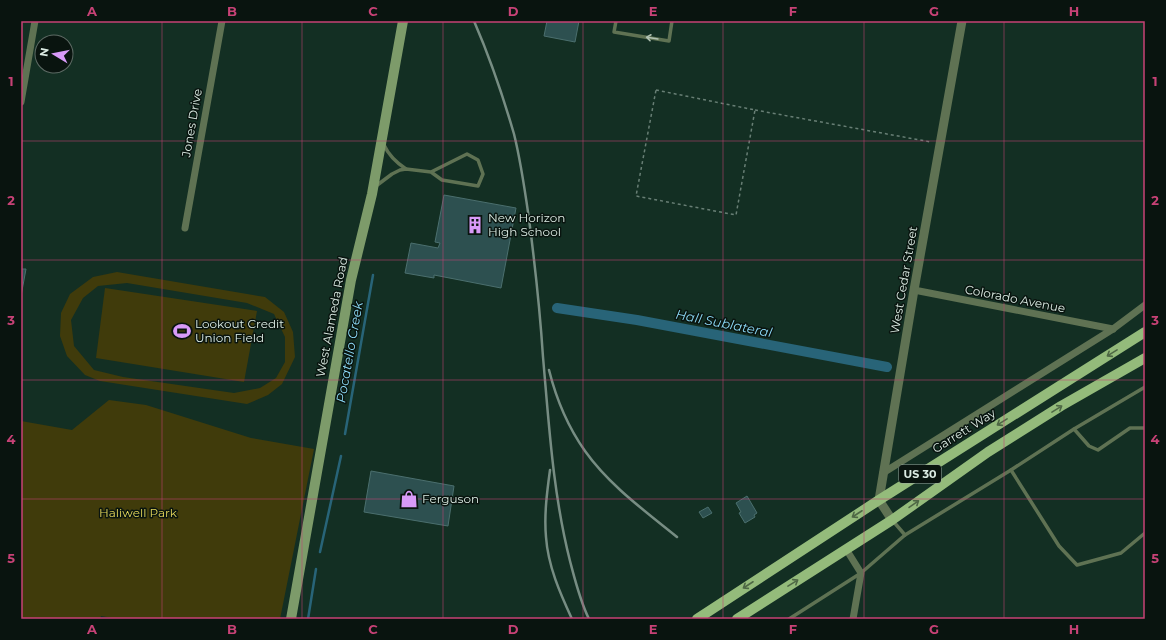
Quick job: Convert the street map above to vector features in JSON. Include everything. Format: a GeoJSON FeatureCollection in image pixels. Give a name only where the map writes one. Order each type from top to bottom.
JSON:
{"type":"FeatureCollection","features":[{"type":"Feature","properties":{"kind":"main road","name":"West Alameda Road"},"geometry":{"type":"LineString","coordinates":[[291,619],[351,280],[372,190],[403,21]]}},
{"type":"Feature","properties":{"kind":"main road","name":"Garrett Way"},"geometry":{"type":"LineString","coordinates":[[697,619],[878,500],[1145,332]]}},
{"type":"Feature","properties":{"kind":"main road","name":"US 30"},"geometry":{"type":"LineString","coordinates":[[737,619],[892,520],[988,452],[1061,406],[1145,358]]}},
{"type":"Feature","properties":{"kind":"street"},"geometry":{"type":"LineString","coordinates":[[21,102],[35,21]]}},
{"type":"Feature","properties":{"kind":"street","name":"Jones Drive"},"geometry":{"type":"LineString","coordinates":[[185,228],[222,21]]}},
{"type":"Feature","properties":{"kind":"street","name":"West Cedar Street"},"geometry":{"type":"LineString","coordinates":[[878,500],[962,21]]}},
{"type":"Feature","properties":{"kind":"street","name":"Colorado Avenue"},"geometry":{"type":"LineString","coordinates":[[914,290],[1113,329]]}},
{"type":"Feature","properties":{"kind":"street"},"geometry":{"type":"LineString","coordinates":[[883,473],[1113,329],[1145,303]]}},
{"type":"Feature","properties":{"kind":"street"},"geometry":{"type":"LineString","coordinates":[[878,500],[892,520]]}},
{"type":"Feature","properties":{"kind":"street"},"geometry":{"type":"LineString","coordinates":[[846,549],[861,573],[853,619]]}},
{"type":"Feature","properties":{"kind":"lane"},"geometry":{"type":"LineString","coordinates":[[616,21],[614,32],[669,40],[672,21]]}},
{"type":"Feature","properties":{"kind":"lane"},"geometry":{"type":"LineString","coordinates":[[382,139],[387,152],[406,169]]}},
{"type":"Feature","properties":{"kind":"lane"},"geometry":{"type":"LineString","coordinates":[[372,190],[392,174],[406,169],[431,172],[442,180],[478,186],[483,174],[478,160],[467,154],[431,172]]}},
{"type":"Feature","properties":{"kind":"lane"},"geometry":{"type":"LineString","coordinates":[[789,619],[861,573],[905,535],[1011,470],[1074,429],[1145,387]]}},
{"type":"Feature","properties":{"kind":"lane"},"geometry":{"type":"LineString","coordinates":[[1074,429],[1089,446],[1098,450],[1130,428],[1145,428]]}},
{"type":"Feature","properties":{"kind":"lane"},"geometry":{"type":"LineString","coordinates":[[1011,470],[1059,546],[1077,566],[1121,553],[1145,533]]}},
{"type":"Feature","properties":{"kind":"lane"},"geometry":{"type":"LineString","coordinates":[[892,520],[905,535]]}},
{"type":"Feature","properties":{"kind":"path"},"geometry":{"type":"LineString","coordinates":[[755,110],[736,214],[636,196],[656,90],[755,110],[940,143]]}},
{"type":"Feature","properties":{"kind":"green space"},"geometry":{"type":"Polygon","coordinates":[[[117,272],[265,297],[284,312],[293,332],[295,357],[282,384],[268,395],[247,404],[100,381],[85,375],[67,356],[60,336],[61,313],[70,294],[93,277],[117,272]],[[127,283],[98,286],[83,298],[71,320],[74,346],[94,370],[123,377],[234,393],[260,388],[276,378],[285,362],[285,337],[274,314],[247,303],[127,283]]]}},
{"type":"Feature","properties":{"kind":"green space"},"geometry":{"type":"Polygon","coordinates":[[[105,288],[257,311],[244,382],[96,358],[105,288]]]}},
{"type":"Feature","properties":{"kind":"green space","name":"Haliwell Park"},"geometry":{"type":"Polygon","coordinates":[[[109,400],[146,405],[251,438],[314,449],[280,619],[118,619],[101,616],[100,619],[21,619],[21,421],[72,430],[109,400]]]}},
{"type":"Feature","properties":{"kind":"building"},"geometry":{"type":"Polygon","coordinates":[[[547,21],[579,21],[575,42],[544,36],[547,21]]]}},
{"type":"Feature","properties":{"kind":"building","name":"New Horizon High School"},"geometry":{"type":"Polygon","coordinates":[[[444,195],[516,208],[501,288],[434,275],[434,278],[405,273],[411,243],[438,248],[440,243],[435,242],[444,195]]]}},
{"type":"Feature","properties":{"kind":"building"},"geometry":{"type":"Polygon","coordinates":[[[21,269],[26,269],[21,296],[21,269]]]}},
{"type":"Feature","properties":{"kind":"building","name":"Ferguson"},"geometry":{"type":"Polygon","coordinates":[[[371,471],[454,486],[448,526],[364,512],[371,471]]]}},
{"type":"Feature","properties":{"kind":"building"},"geometry":{"type":"Polygon","coordinates":[[[747,496],[757,513],[754,515],[755,517],[745,523],[739,513],[741,512],[736,503],[747,496]]]}},
{"type":"Feature","properties":{"kind":"building"},"geometry":{"type":"Polygon","coordinates":[[[708,507],[712,513],[703,518],[699,512],[708,507]]]}},
{"type":"Feature","properties":{"kind":"waterway","name":"Pocatello Creek"},"geometry":{"type":"LineString","coordinates":[[345,434],[373,275]]}},
{"type":"Feature","properties":{"kind":"waterway","name":"Hall Sublateral"},"geometry":{"type":"LineString","coordinates":[[557,308],[637,320],[887,367]]}},
{"type":"Feature","properties":{"kind":"waterway","name":"Pocatello Creek"},"geometry":{"type":"LineString","coordinates":[[320,552],[341,456]]}},
{"type":"Feature","properties":{"kind":"waterway","name":"Pocatello Creek"},"geometry":{"type":"LineString","coordinates":[[308,619],[316,569]]}},
{"type":"Feature","properties":{"kind":"railway"},"geometry":{"type":"LineString","coordinates":[[474,21],[501,91],[519,155],[535,271],[550,434],[559,510],[580,598],[589,619]]}},
{"type":"Feature","properties":{"kind":"railway"},"geometry":{"type":"LineString","coordinates":[[549,370],[563,412],[585,451],[616,486],[677,537]]}},
{"type":"Feature","properties":{"kind":"railway"},"geometry":{"type":"LineString","coordinates":[[550,470],[545,529],[547,548],[555,579],[572,619]]}},
{"type":"Feature","properties":{"kind":"place","name":"New Horizon High School"},"geometry":{"type":"Point","coordinates":[475,225]}},
{"type":"Feature","properties":{"kind":"place","name":"Lookout Credit Union Field"},"geometry":{"type":"Point","coordinates":[182,331]}},
{"type":"Feature","properties":{"kind":"place","name":"Ferguson"},"geometry":{"type":"Point","coordinates":[409,499]}}]}
